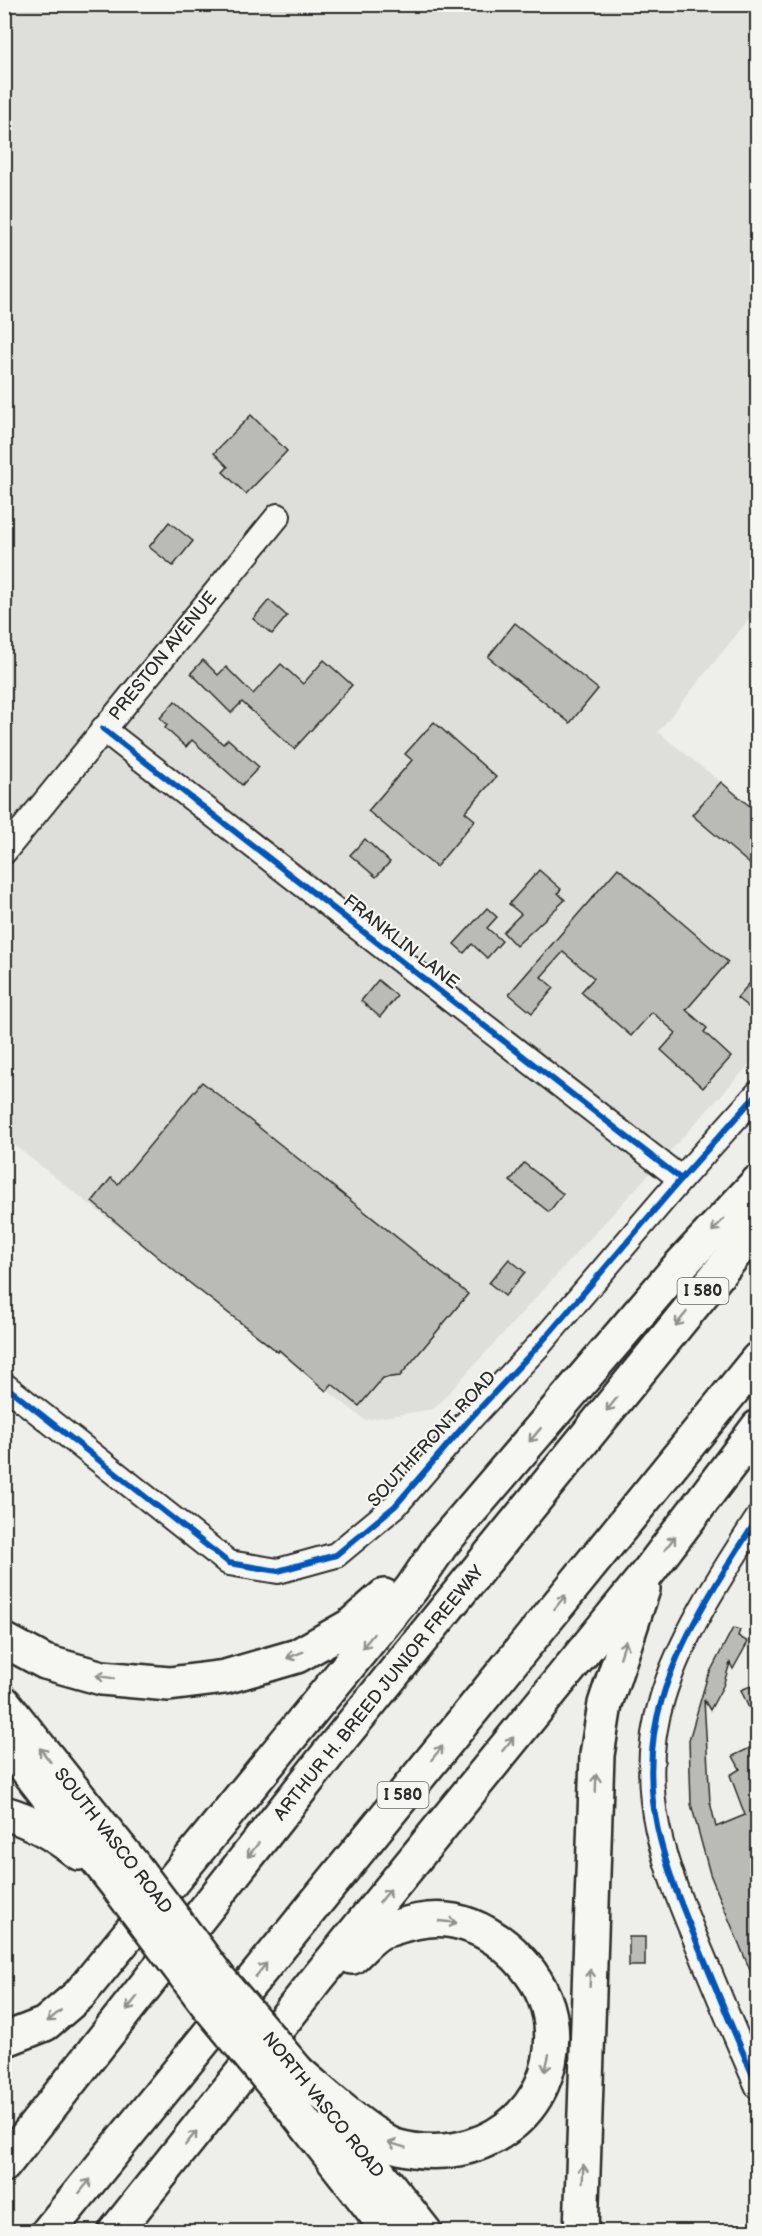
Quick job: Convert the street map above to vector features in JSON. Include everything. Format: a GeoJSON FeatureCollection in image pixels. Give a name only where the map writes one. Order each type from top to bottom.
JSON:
{"type":"FeatureCollection","features":[{"type":"Feature","properties":{"kind":"highway"},"geometry":{"type":"LineString","coordinates":[[4,2040],[45,2024],[79,1995],[412,1588],[441,1545],[676,1270],[758,1182]]}},
{"type":"Feature","properties":{"kind":"highway","name":"ARTHUR H. BREED JUNIOR FREEWAY"},"geometry":{"type":"LineString","coordinates":[[4,2165],[329,1753],[758,1225]]}},
{"type":"Feature","properties":{"kind":"highway","name":"I 580"},"geometry":{"type":"LineString","coordinates":[[48,2232],[758,1359]]}},
{"type":"Feature","properties":{"kind":"highway"},"geometry":{"type":"LineString","coordinates":[[115,2232],[321,1974],[650,1570],[758,1427]]}},
{"type":"Feature","properties":{"kind":"highway"},"geometry":{"type":"LineString","coordinates":[[4,1640],[45,1662],[102,1678],[169,1684],[225,1677],[297,1656],[350,1626],[441,1545]]}},
{"type":"Feature","properties":{"kind":"highway"},"geometry":{"type":"LineString","coordinates":[[581,2232],[597,1755],[605,1704],[650,1570]]}},
{"type":"Feature","properties":{"kind":"highway","name":"SOUTH VASCO ROAD"},"geometry":{"type":"LineString","coordinates":[[4,1703],[127,1877],[214,1992]]}},
{"type":"Feature","properties":{"kind":"highway","name":"SOUTH VASCO ROAD"},"geometry":{"type":"LineString","coordinates":[[4,1740],[127,1877]]}},
{"type":"Feature","properties":{"kind":"highway"},"geometry":{"type":"LineString","coordinates":[[4,1813],[26,1819],[127,1877]]}},
{"type":"Feature","properties":{"kind":"highway"},"geometry":{"type":"LineString","coordinates":[[291,2085],[393,2146],[428,2152],[460,2150],[492,2139],[516,2120],[537,2095],[549,2061],[551,2023],[538,1982],[513,1952],[481,1930],[453,1921],[416,1920],[379,1933],[347,1961],[321,1974]]}},
{"type":"Feature","properties":{"kind":"highway","name":"NORTH VASCO ROAD"},"geometry":{"type":"LineString","coordinates":[[214,1992],[291,2085],[424,2232]]}},
{"type":"Feature","properties":{"kind":"highway"},"geometry":{"type":"LineString","coordinates":[[291,2085],[300,2138],[341,2190],[358,2221],[361,2232]]}},
{"type":"Feature","properties":{"kind":"highway","name":"NORTH VASCO ROAD"},"geometry":{"type":"LineString","coordinates":[[291,2085],[390,2232]]}},
{"type":"Feature","properties":{"kind":"highway"},"geometry":{"type":"LineString","coordinates":[[143,2232],[154,2183]]}},
{"type":"Feature","properties":{"kind":"street","name":"PRESTON AVENUE"},"geometry":{"type":"LineString","coordinates":[[4,852],[278,516]]}},
{"type":"Feature","properties":{"kind":"street","name":"FRANKLIN LANE"},"geometry":{"type":"LineString","coordinates":[[103,729],[681,1179]]}},
{"type":"Feature","properties":{"kind":"street","name":"SOUTHFRONT ROAD"},"geometry":{"type":"LineString","coordinates":[[4,1385],[229,1563],[278,1571],[336,1555],[394,1506],[469,1420],[540,1344],[758,1093]]}},
{"type":"Feature","properties":{"kind":"street"},"geometry":{"type":"LineString","coordinates":[[758,1518],[720,1576],[681,1651],[662,1698],[652,1745],[652,1805],[671,1880],[758,2087]]}},
{"type":"Feature","properties":{"kind":"shaded area"},"geometry":{"type":"Polygon","coordinates":[[[4,5],[757,5],[757,609],[658,732],[757,811],[757,1056],[434,1409],[365,1420],[5,1138],[4,5]]]}},
{"type":"Feature","properties":{"kind":"building"},"geometry":{"type":"Polygon","coordinates":[[[251,415],[287,451],[246,494],[223,472],[228,467],[214,453],[251,415]]]}},
{"type":"Feature","properties":{"kind":"building"},"geometry":{"type":"Polygon","coordinates":[[[169,522],[193,541],[173,566],[149,547],[169,522]]]}},
{"type":"Feature","properties":{"kind":"building"},"geometry":{"type":"Polygon","coordinates":[[[269,600],[287,616],[272,634],[253,619],[269,600]]]}},
{"type":"Feature","properties":{"kind":"building"},"geometry":{"type":"Polygon","coordinates":[[[515,623],[598,689],[570,723],[488,657],[515,623]]]}},
{"type":"Feature","properties":{"kind":"building"},"geometry":{"type":"Polygon","coordinates":[[[203,660],[218,675],[226,667],[253,694],[281,664],[303,684],[324,660],[352,685],[294,749],[242,702],[231,713],[191,673],[203,660]]]}},
{"type":"Feature","properties":{"kind":"building"},"geometry":{"type":"Polygon","coordinates":[[[175,701],[223,744],[228,739],[259,767],[242,785],[192,740],[186,747],[165,728],[167,725],[160,718],[175,701]]]}},
{"type":"Feature","properties":{"kind":"building"},"geometry":{"type":"Polygon","coordinates":[[[434,722],[496,777],[465,812],[475,820],[436,867],[368,811],[412,760],[405,754],[434,722]]]}},
{"type":"Feature","properties":{"kind":"building"},"geometry":{"type":"Polygon","coordinates":[[[721,782],[758,813],[758,871],[692,815],[721,782]]]}},
{"type":"Feature","properties":{"kind":"building"},"geometry":{"type":"Polygon","coordinates":[[[365,839],[390,862],[376,877],[350,855],[365,839]]]}},
{"type":"Feature","properties":{"kind":"building"},"geometry":{"type":"Polygon","coordinates":[[[618,868],[728,962],[686,1010],[707,1028],[704,1032],[731,1057],[703,1088],[661,1050],[676,1033],[652,1012],[631,1036],[581,992],[594,978],[563,952],[541,977],[554,988],[532,1013],[509,994],[618,868]]]}},
{"type":"Feature","properties":{"kind":"building"},"geometry":{"type":"Polygon","coordinates":[[[539,870],[561,889],[558,893],[565,900],[516,946],[503,932],[521,914],[509,904],[539,870]]]}},
{"type":"Feature","properties":{"kind":"building"},"geometry":{"type":"Polygon","coordinates":[[[487,908],[497,917],[487,928],[502,941],[487,958],[472,944],[464,953],[454,944],[487,908]]]}},
{"type":"Feature","properties":{"kind":"building"},"geometry":{"type":"Polygon","coordinates":[[[378,980],[397,996],[380,1017],[361,1001],[378,980]]]}},
{"type":"Feature","properties":{"kind":"building"},"geometry":{"type":"Polygon","coordinates":[[[749,984],[758,991],[758,1015],[737,998],[749,984]]]}},
{"type":"Feature","properties":{"kind":"building"},"geometry":{"type":"Polygon","coordinates":[[[202,1082],[468,1294],[400,1376],[383,1378],[359,1406],[332,1384],[326,1391],[279,1350],[278,1352],[177,1273],[92,1202],[111,1178],[118,1184],[202,1082]]]}},
{"type":"Feature","properties":{"kind":"building"},"geometry":{"type":"Polygon","coordinates":[[[524,1163],[563,1194],[549,1212],[510,1181],[524,1163]]]}},
{"type":"Feature","properties":{"kind":"building"},"geometry":{"type":"Polygon","coordinates":[[[509,1259],[525,1272],[505,1296],[489,1283],[509,1259]]]}},
{"type":"Feature","properties":{"kind":"building"},"geometry":{"type":"Polygon","coordinates":[[[733,1628],[740,1630],[738,1636],[748,1642],[733,1669],[730,1663],[723,1686],[710,1710],[704,1700],[710,1802],[716,1827],[745,1815],[730,1775],[740,1769],[733,1756],[758,1744],[757,1987],[710,1874],[691,1804],[689,1740],[707,1678],[733,1628]]]}},
{"type":"Feature","properties":{"kind":"building"},"geometry":{"type":"Polygon","coordinates":[[[758,1683],[758,1727],[757,1727],[741,1690],[758,1683]]]}},
{"type":"Feature","properties":{"kind":"building"},"geometry":{"type":"Polygon","coordinates":[[[629,1937],[645,1937],[645,1966],[629,1966],[629,1937]]]}},
{"type":"Feature","properties":{"kind":"cycle path"},"geometry":{"type":"LineString","coordinates":[[103,729],[681,1179]]}},
{"type":"Feature","properties":{"kind":"cycle path"},"geometry":{"type":"LineString","coordinates":[[4,1385],[229,1563],[278,1571],[336,1555],[395,1506],[469,1420],[540,1344],[758,1093]]}},
{"type":"Feature","properties":{"kind":"cycle path"},"geometry":{"type":"LineString","coordinates":[[758,1518],[704,1606],[680,1652],[662,1699],[654,1734],[651,1767],[658,1831],[677,1894],[758,2087]]}}]}
